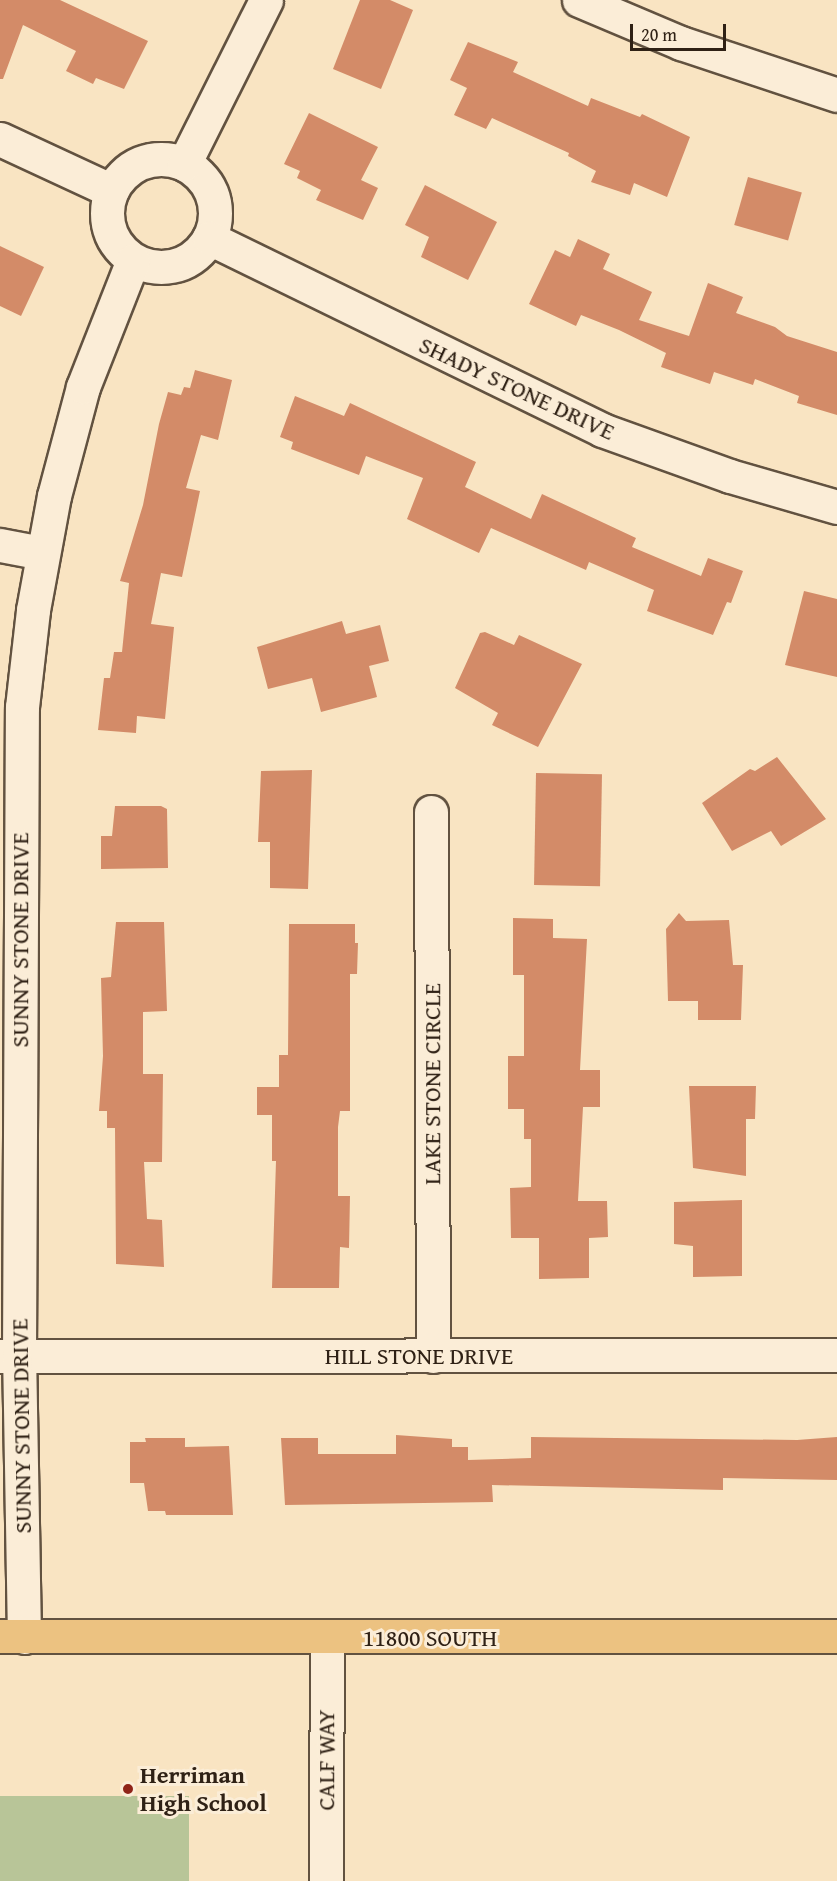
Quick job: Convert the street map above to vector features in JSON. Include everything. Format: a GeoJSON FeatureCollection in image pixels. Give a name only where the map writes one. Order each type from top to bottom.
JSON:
{"type":"FeatureCollection","features":[{"type":"Feature","properties":{"kind":"main road","name":"11800 SOUTH"},"geometry":{"type":"LineString","coordinates":[[8,1633],[327,1639],[837,1636]]}},
{"type":"Feature","properties":{"kind":"main road"},"geometry":{"type":"LineString","coordinates":[[0,1658],[8,1633]]}},
{"type":"Feature","properties":{"kind":"street"},"geometry":{"type":"LineString","coordinates":[[184,164],[266,0]]}},
{"type":"Feature","properties":{"kind":"street"},"geometry":{"type":"LineString","coordinates":[[579,0],[681,43],[837,95]]}},
{"type":"Feature","properties":{"kind":"street"},"geometry":{"type":"LineString","coordinates":[[0,139],[112,191]]}},
{"type":"Feature","properties":{"kind":"street"},"geometry":{"type":"LineString","coordinates":[[167,160],[184,164],[209,188],[214,204],[209,238],[199,252],[176,264],[150,266],[133,260],[112,237],[108,222],[112,191],[121,177],[142,164],[167,160]]}},
{"type":"Feature","properties":{"kind":"street","name":"SHADY STONE DRIVE"},"geometry":{"type":"LineString","coordinates":[[209,238],[602,430],[696,465],[837,507]]}},
{"type":"Feature","properties":{"kind":"street","name":"SUNNY STONE DRIVE"},"geometry":{"type":"LineString","coordinates":[[8,1633],[10,956],[22,707],[42,554],[83,387],[133,260]]}},
{"type":"Feature","properties":{"kind":"street"},"geometry":{"type":"LineString","coordinates":[[0,545],[42,554]]}},
{"type":"Feature","properties":{"kind":"street","name":"LAKE STONE CIRCLE"},"geometry":{"type":"LineString","coordinates":[[432,812],[433,1356]]}},
{"type":"Feature","properties":{"kind":"street","name":"HILL STONE DRIVE"},"geometry":{"type":"LineString","coordinates":[[10,1356],[837,1355]]}},
{"type":"Feature","properties":{"kind":"street","name":"CALF WAY"},"geometry":{"type":"LineString","coordinates":[[326,1881],[327,1639]]}},
{"type":"Feature","properties":{"kind":"green space"},"geometry":{"type":"Polygon","coordinates":[[[0,1796],[189,1796],[189,1881],[0,1881],[0,1796]]]}},
{"type":"Feature","properties":{"kind":"building"},"geometry":{"type":"Polygon","coordinates":[[[0,0],[60,0],[148,41],[124,89],[96,78],[93,84],[66,71],[76,51],[23,25],[3,79],[0,79],[0,0]]]}},
{"type":"Feature","properties":{"kind":"building"},"geometry":{"type":"Polygon","coordinates":[[[360,0],[390,0],[413,10],[381,89],[333,69],[360,0]]]}},
{"type":"Feature","properties":{"kind":"building"},"geometry":{"type":"Polygon","coordinates":[[[468,42],[518,62],[513,72],[588,106],[591,98],[640,117],[642,114],[690,137],[667,197],[634,183],[630,195],[591,182],[596,171],[568,156],[569,153],[492,118],[486,129],[454,115],[467,88],[450,80],[468,42]]]}},
{"type":"Feature","properties":{"kind":"building"},"geometry":{"type":"Polygon","coordinates":[[[309,113],[378,147],[361,180],[378,188],[363,220],[316,200],[321,190],[297,178],[300,171],[284,164],[309,113]]]}},
{"type":"Feature","properties":{"kind":"building"},"geometry":{"type":"Polygon","coordinates":[[[748,177],[802,192],[788,240],[734,225],[748,177]]]}},
{"type":"Feature","properties":{"kind":"building"},"geometry":{"type":"Polygon","coordinates":[[[425,185],[497,222],[468,280],[421,257],[429,237],[405,225],[425,185]]]}},
{"type":"Feature","properties":{"kind":"building"},"geometry":{"type":"Polygon","coordinates":[[[578,239],[610,254],[603,269],[652,292],[639,320],[689,336],[708,283],[743,297],[736,313],[775,327],[787,336],[837,352],[837,415],[797,403],[799,396],[755,379],[753,385],[714,372],[710,384],[661,367],[666,353],[619,330],[581,315],[576,326],[529,304],[555,250],[570,257],[578,239]]]}},
{"type":"Feature","properties":{"kind":"building"},"geometry":{"type":"Polygon","coordinates":[[[0,246],[44,267],[21,316],[0,306],[0,246]]]}},
{"type":"Feature","properties":{"kind":"building"},"geometry":{"type":"Polygon","coordinates":[[[195,370],[232,380],[218,440],[201,435],[186,488],[200,491],[182,577],[161,573],[151,624],[174,627],[165,719],[137,716],[136,733],[98,730],[104,678],[110,678],[114,652],[122,652],[129,583],[120,581],[143,505],[159,424],[168,392],[181,395],[184,387],[190,388],[195,370]]]}},
{"type":"Feature","properties":{"kind":"building"},"geometry":{"type":"Polygon","coordinates":[[[295,396],[344,416],[350,403],[476,462],[465,487],[531,519],[542,494],[636,538],[632,547],[701,576],[708,558],[743,571],[731,603],[727,602],[713,635],[647,611],[654,590],[589,562],[586,570],[491,528],[479,553],[407,519],[423,478],[366,456],[359,475],[291,449],[293,442],[280,437],[295,396]]]}},
{"type":"Feature","properties":{"kind":"building"},"geometry":{"type":"Polygon","coordinates":[[[804,591],[837,599],[837,677],[785,665],[804,591]]]}},
{"type":"Feature","properties":{"kind":"building"},"geometry":{"type":"Polygon","coordinates":[[[342,621],[346,634],[380,625],[389,661],[369,666],[377,697],[321,712],[312,678],[268,689],[257,647],[342,621]]]}},
{"type":"Feature","properties":{"kind":"building"},"geometry":{"type":"Polygon","coordinates":[[[485,632],[514,645],[519,635],[582,664],[538,747],[492,725],[498,713],[455,688],[480,633],[485,632]]]}},
{"type":"Feature","properties":{"kind":"building"},"geometry":{"type":"Polygon","coordinates":[[[777,757],[826,819],[781,846],[771,831],[732,851],[702,803],[750,769],[755,771],[777,757]]]}},
{"type":"Feature","properties":{"kind":"building"},"geometry":{"type":"Polygon","coordinates":[[[312,770],[308,889],[270,888],[270,842],[258,842],[261,771],[312,770]]]}},
{"type":"Feature","properties":{"kind":"building"},"geometry":{"type":"Polygon","coordinates":[[[536,773],[602,774],[600,886],[534,885],[536,773]]]}},
{"type":"Feature","properties":{"kind":"building"},"geometry":{"type":"Polygon","coordinates":[[[115,806],[161,806],[167,809],[168,868],[101,869],[101,836],[112,836],[115,806]]]}},
{"type":"Feature","properties":{"kind":"building"},"geometry":{"type":"Polygon","coordinates":[[[679,913],[686,921],[729,920],[733,965],[743,965],[741,1020],[698,1020],[698,1001],[668,1001],[666,929],[679,913]]]}},
{"type":"Feature","properties":{"kind":"building"},"geometry":{"type":"Polygon","coordinates":[[[513,918],[553,919],[553,938],[587,939],[580,1070],[600,1070],[600,1107],[583,1107],[578,1201],[607,1201],[608,1237],[589,1238],[589,1278],[539,1279],[539,1238],[511,1238],[510,1188],[531,1187],[531,1139],[524,1139],[524,1109],[508,1109],[508,1056],[524,1056],[524,975],[513,975],[513,918]]]}},
{"type":"Feature","properties":{"kind":"building"},"geometry":{"type":"Polygon","coordinates":[[[116,922],[164,922],[167,1011],[143,1012],[143,1074],[163,1074],[162,1162],[144,1162],[147,1219],[162,1220],[164,1267],[116,1264],[115,1128],[107,1128],[107,1111],[99,1111],[103,1056],[101,978],[111,977],[116,922]]]}},
{"type":"Feature","properties":{"kind":"building"},"geometry":{"type":"Polygon","coordinates":[[[289,924],[355,924],[355,943],[358,943],[357,974],[350,974],[350,1111],[340,1111],[338,1127],[338,1196],[350,1196],[349,1248],[340,1247],[339,1288],[272,1288],[276,1161],[272,1161],[272,1115],[257,1115],[257,1087],[279,1087],[279,1055],[288,1055],[289,924]]]}},
{"type":"Feature","properties":{"kind":"building"},"geometry":{"type":"Polygon","coordinates":[[[689,1086],[756,1086],[755,1119],[746,1119],[746,1176],[693,1168],[689,1086]]]}},
{"type":"Feature","properties":{"kind":"building"},"geometry":{"type":"Polygon","coordinates":[[[742,1200],[742,1276],[693,1277],[693,1246],[674,1244],[674,1202],[742,1200]]]}},
{"type":"Feature","properties":{"kind":"building"},"geometry":{"type":"Polygon","coordinates":[[[396,1435],[452,1439],[452,1447],[468,1447],[468,1460],[531,1458],[531,1437],[797,1440],[837,1437],[837,1480],[723,1478],[723,1490],[492,1485],[493,1502],[285,1505],[281,1438],[318,1438],[318,1454],[396,1454],[396,1435]]]}},
{"type":"Feature","properties":{"kind":"building"},"geometry":{"type":"Polygon","coordinates":[[[145,1438],[185,1438],[185,1447],[229,1446],[233,1515],[166,1515],[165,1511],[148,1511],[144,1483],[130,1483],[130,1442],[146,1442],[145,1438]]]}},
{"type":"Feature","properties":{"kind":"place","name":"Herriman High School"},"geometry":{"type":"Point","coordinates":[128,1789]}}]}
